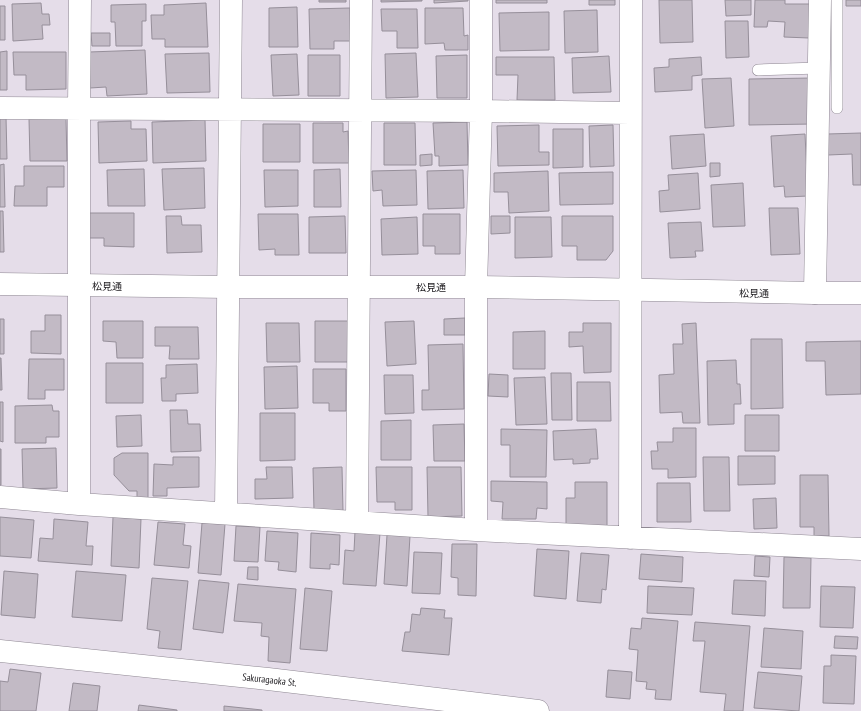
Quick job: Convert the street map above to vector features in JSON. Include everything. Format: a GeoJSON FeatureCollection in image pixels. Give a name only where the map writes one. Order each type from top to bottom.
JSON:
{"type":"FeatureCollection","features":[{"type":"Feature","properties":{"kind":"street"},"geometry":{"type":"LineString","coordinates":[[79,504],[78,108],[80,0]]}},
{"type":"Feature","properties":{"kind":"street"},"geometry":{"type":"LineString","coordinates":[[226,514],[231,0]]}},
{"type":"Feature","properties":{"kind":"street"},"geometry":{"type":"LineString","coordinates":[[357,522],[361,0]]}},
{"type":"Feature","properties":{"kind":"street"},"geometry":{"type":"LineString","coordinates":[[476,530],[476,287],[481,111],[481,0]]}},
{"type":"Feature","properties":{"kind":"street"},"geometry":{"type":"LineString","coordinates":[[630,538],[631,0]]}},
{"type":"Feature","properties":{"kind":"street"},"geometry":{"type":"LineString","coordinates":[[815,294],[820,0]]}},
{"type":"Feature","properties":{"kind":"street"},"geometry":{"type":"LineString","coordinates":[[0,108],[630,113]]}},
{"type":"Feature","properties":{"kind":"street","name":"松見通"},"geometry":{"type":"LineString","coordinates":[[0,284],[228,287],[476,287],[815,294],[861,293]]}},
{"type":"Feature","properties":{"kind":"street"},"geometry":{"type":"LineString","coordinates":[[0,497],[79,504],[476,530],[861,549]]}},
{"type":"Feature","properties":{"kind":"street","name":"Sakuragaoka St."},"geometry":{"type":"LineString","coordinates":[[0,651],[268,679],[538,711]]}},
{"type":"Feature","properties":{"kind":"lane"},"geometry":{"type":"LineString","coordinates":[[837,0],[837,108]]}},
{"type":"Feature","properties":{"kind":"lane"},"geometry":{"type":"LineString","coordinates":[[758,70],[819,68]]}},
{"type":"Feature","properties":{"kind":"building"},"geometry":{"type":"Polygon","coordinates":[[[319,0],[346,0],[346,2],[319,2],[319,0]]]}},
{"type":"Feature","properties":{"kind":"building"},"geometry":{"type":"Polygon","coordinates":[[[381,0],[422,0],[422,1],[381,2],[381,0]]]}},
{"type":"Feature","properties":{"kind":"building"},"geometry":{"type":"Polygon","coordinates":[[[434,0],[468,0],[468,1],[434,3],[434,0]]]}},
{"type":"Feature","properties":{"kind":"building"},"geometry":{"type":"Polygon","coordinates":[[[496,0],[547,0],[547,3],[496,3],[496,0]]]}},
{"type":"Feature","properties":{"kind":"building"},"geometry":{"type":"Polygon","coordinates":[[[589,0],[615,0],[615,5],[589,5],[589,0]]]}},
{"type":"Feature","properties":{"kind":"building"},"geometry":{"type":"Polygon","coordinates":[[[659,0],[692,0],[693,42],[660,43],[659,0]]]}},
{"type":"Feature","properties":{"kind":"building"},"geometry":{"type":"Polygon","coordinates":[[[725,0],[751,0],[751,15],[726,16],[725,0]]]}},
{"type":"Feature","properties":{"kind":"building"},"geometry":{"type":"Polygon","coordinates":[[[755,0],[785,0],[785,4],[810,4],[809,38],[784,37],[785,22],[768,21],[767,27],[754,27],[755,0]]]}},
{"type":"Feature","properties":{"kind":"building"},"geometry":{"type":"Polygon","coordinates":[[[846,0],[861,0],[861,6],[846,6],[846,0]]]}},
{"type":"Feature","properties":{"kind":"building"},"geometry":{"type":"Polygon","coordinates":[[[41,3],[42,14],[49,14],[50,25],[42,25],[43,39],[13,41],[12,4],[41,3]]]}},
{"type":"Feature","properties":{"kind":"building"},"geometry":{"type":"Polygon","coordinates":[[[206,3],[208,47],[165,47],[165,39],[152,39],[151,15],[164,15],[164,5],[206,3]]]}},
{"type":"Feature","properties":{"kind":"building"},"geometry":{"type":"Polygon","coordinates":[[[146,4],[146,21],[142,21],[142,46],[116,46],[115,22],[111,22],[111,5],[146,4]]]}},
{"type":"Feature","properties":{"kind":"building"},"geometry":{"type":"Polygon","coordinates":[[[0,6],[5,6],[5,40],[0,40],[0,6]]]}},
{"type":"Feature","properties":{"kind":"building"},"geometry":{"type":"Polygon","coordinates":[[[297,7],[298,47],[269,47],[269,8],[297,7]]]}},
{"type":"Feature","properties":{"kind":"building"},"geometry":{"type":"Polygon","coordinates":[[[350,8],[350,41],[334,41],[334,49],[310,49],[309,9],[350,8]]]}},
{"type":"Feature","properties":{"kind":"building"},"geometry":{"type":"Polygon","coordinates":[[[425,8],[463,8],[464,36],[468,35],[468,50],[445,50],[444,43],[425,44],[425,8]]]}},
{"type":"Feature","properties":{"kind":"building"},"geometry":{"type":"Polygon","coordinates":[[[381,9],[417,9],[418,48],[397,48],[397,31],[382,31],[381,9]]]}},
{"type":"Feature","properties":{"kind":"building"},"geometry":{"type":"Polygon","coordinates":[[[597,10],[598,52],[565,53],[564,11],[597,10]]]}},
{"type":"Feature","properties":{"kind":"building"},"geometry":{"type":"Polygon","coordinates":[[[549,12],[549,50],[500,51],[499,13],[549,12]]]}},
{"type":"Feature","properties":{"kind":"building"},"geometry":{"type":"Polygon","coordinates":[[[725,21],[748,21],[749,57],[726,58],[725,21]]]}},
{"type":"Feature","properties":{"kind":"building"},"geometry":{"type":"Polygon","coordinates":[[[91,33],[110,33],[110,46],[92,46],[91,33]]]}},
{"type":"Feature","properties":{"kind":"building"},"geometry":{"type":"Polygon","coordinates":[[[145,50],[147,94],[107,96],[106,87],[90,88],[89,52],[145,50]]]}},
{"type":"Feature","properties":{"kind":"building"},"geometry":{"type":"Polygon","coordinates":[[[7,51],[7,90],[0,90],[0,52],[7,51]]]}},
{"type":"Feature","properties":{"kind":"building"},"geometry":{"type":"Polygon","coordinates":[[[13,52],[66,52],[66,89],[26,90],[26,75],[14,75],[13,52]]]}},
{"type":"Feature","properties":{"kind":"building"},"geometry":{"type":"Polygon","coordinates":[[[209,53],[210,92],[167,93],[165,54],[209,53]]]}},
{"type":"Feature","properties":{"kind":"building"},"geometry":{"type":"Polygon","coordinates":[[[416,53],[418,97],[386,98],[385,54],[416,53]]]}},
{"type":"Feature","properties":{"kind":"building"},"geometry":{"type":"Polygon","coordinates":[[[297,54],[299,95],[273,96],[271,55],[297,54]]]}},
{"type":"Feature","properties":{"kind":"building"},"geometry":{"type":"Polygon","coordinates":[[[308,55],[340,55],[340,96],[308,96],[308,55]]]}},
{"type":"Feature","properties":{"kind":"building"},"geometry":{"type":"Polygon","coordinates":[[[467,55],[467,98],[437,98],[436,56],[467,55]]]}},
{"type":"Feature","properties":{"kind":"building"},"geometry":{"type":"Polygon","coordinates":[[[609,56],[611,92],[573,93],[572,58],[609,56]]]}},
{"type":"Feature","properties":{"kind":"building"},"geometry":{"type":"Polygon","coordinates":[[[496,57],[554,57],[555,100],[517,100],[518,75],[496,75],[496,57]]]}},
{"type":"Feature","properties":{"kind":"building"},"geometry":{"type":"Polygon","coordinates":[[[701,57],[702,75],[692,76],[692,90],[655,92],[654,68],[669,67],[669,59],[701,57]]]}},
{"type":"Feature","properties":{"kind":"building"},"geometry":{"type":"Polygon","coordinates":[[[731,78],[734,126],[705,128],[702,79],[731,78]]]}},
{"type":"Feature","properties":{"kind":"building"},"geometry":{"type":"Polygon","coordinates":[[[812,78],[813,124],[749,125],[749,79],[812,78]]]}},
{"type":"Feature","properties":{"kind":"building"},"geometry":{"type":"Polygon","coordinates":[[[0,117],[6,117],[7,159],[0,159],[0,117]]]}},
{"type":"Feature","properties":{"kind":"building"},"geometry":{"type":"Polygon","coordinates":[[[29,119],[66,119],[67,161],[30,161],[29,119]]]}},
{"type":"Feature","properties":{"kind":"building"},"geometry":{"type":"Polygon","coordinates":[[[205,120],[206,161],[153,163],[152,122],[205,120]]]}},
{"type":"Feature","properties":{"kind":"building"},"geometry":{"type":"Polygon","coordinates":[[[131,121],[131,129],[146,129],[147,161],[99,163],[98,122],[131,121]]]}},
{"type":"Feature","properties":{"kind":"building"},"geometry":{"type":"Polygon","coordinates":[[[467,122],[468,165],[439,166],[439,156],[435,156],[433,123],[467,122]]]}},
{"type":"Feature","properties":{"kind":"building"},"geometry":{"type":"Polygon","coordinates":[[[313,123],[343,123],[343,132],[348,131],[349,163],[313,163],[313,123]]]}},
{"type":"Feature","properties":{"kind":"building"},"geometry":{"type":"Polygon","coordinates":[[[384,123],[415,123],[416,165],[384,165],[384,123]]]}},
{"type":"Feature","properties":{"kind":"building"},"geometry":{"type":"Polygon","coordinates":[[[263,124],[300,124],[300,162],[263,162],[263,124]]]}},
{"type":"Feature","properties":{"kind":"building"},"geometry":{"type":"Polygon","coordinates":[[[539,125],[539,152],[549,152],[549,165],[498,166],[497,126],[539,125]]]}},
{"type":"Feature","properties":{"kind":"building"},"geometry":{"type":"Polygon","coordinates":[[[613,125],[614,166],[590,167],[589,126],[613,125]]]}},
{"type":"Feature","properties":{"kind":"building"},"geometry":{"type":"Polygon","coordinates":[[[553,129],[583,129],[583,167],[553,168],[553,129]]]}},
{"type":"Feature","properties":{"kind":"building"},"geometry":{"type":"Polygon","coordinates":[[[861,133],[861,185],[853,185],[852,154],[828,155],[827,134],[861,133]]]}},
{"type":"Feature","properties":{"kind":"building"},"geometry":{"type":"Polygon","coordinates":[[[704,134],[706,166],[672,169],[670,136],[704,134]]]}},
{"type":"Feature","properties":{"kind":"building"},"geometry":{"type":"Polygon","coordinates":[[[805,134],[808,196],[785,197],[784,186],[774,187],[771,136],[805,134]]]}},
{"type":"Feature","properties":{"kind":"building"},"geometry":{"type":"Polygon","coordinates":[[[432,154],[432,165],[420,166],[420,155],[432,154]]]}},
{"type":"Feature","properties":{"kind":"building"},"geometry":{"type":"Polygon","coordinates":[[[710,163],[720,163],[720,176],[710,177],[710,163]]]}},
{"type":"Feature","properties":{"kind":"building"},"geometry":{"type":"Polygon","coordinates":[[[4,164],[5,207],[0,207],[0,165],[4,164]]]}},
{"type":"Feature","properties":{"kind":"building"},"geometry":{"type":"Polygon","coordinates":[[[24,166],[64,166],[64,187],[47,187],[47,206],[14,206],[15,186],[24,186],[24,166]]]}},
{"type":"Feature","properties":{"kind":"building"},"geometry":{"type":"Polygon","coordinates":[[[204,168],[205,208],[164,210],[162,169],[204,168]]]}},
{"type":"Feature","properties":{"kind":"building"},"geometry":{"type":"Polygon","coordinates":[[[144,169],[145,206],[108,206],[107,170],[144,169]]]}},
{"type":"Feature","properties":{"kind":"building"},"geometry":{"type":"Polygon","coordinates":[[[340,169],[341,207],[314,207],[314,170],[340,169]]]}},
{"type":"Feature","properties":{"kind":"building"},"geometry":{"type":"Polygon","coordinates":[[[264,170],[298,170],[298,206],[265,207],[264,170]]]}},
{"type":"Feature","properties":{"kind":"building"},"geometry":{"type":"Polygon","coordinates":[[[416,170],[417,205],[383,206],[382,190],[373,191],[372,171],[416,170]]]}},
{"type":"Feature","properties":{"kind":"building"},"geometry":{"type":"Polygon","coordinates":[[[463,170],[464,208],[428,209],[427,171],[463,170]]]}},
{"type":"Feature","properties":{"kind":"building"},"geometry":{"type":"Polygon","coordinates":[[[548,171],[549,211],[509,213],[508,192],[494,192],[494,173],[548,171]]]}},
{"type":"Feature","properties":{"kind":"building"},"geometry":{"type":"Polygon","coordinates":[[[613,172],[613,204],[560,205],[559,173],[613,172]]]}},
{"type":"Feature","properties":{"kind":"building"},"geometry":{"type":"Polygon","coordinates":[[[698,173],[700,209],[660,212],[659,191],[669,190],[668,175],[698,173]]]}},
{"type":"Feature","properties":{"kind":"building"},"geometry":{"type":"Polygon","coordinates":[[[743,183],[745,226],[713,227],[711,185],[743,183]]]}},
{"type":"Feature","properties":{"kind":"building"},"geometry":{"type":"Polygon","coordinates":[[[769,208],[798,208],[800,254],[771,255],[769,208]]]}},
{"type":"Feature","properties":{"kind":"building"},"geometry":{"type":"Polygon","coordinates":[[[0,211],[3,211],[4,252],[0,252],[0,211]]]}},
{"type":"Feature","properties":{"kind":"building"},"geometry":{"type":"Polygon","coordinates":[[[87,213],[134,213],[134,247],[104,246],[104,238],[87,238],[87,213]]]}},
{"type":"Feature","properties":{"kind":"building"},"geometry":{"type":"Polygon","coordinates":[[[258,214],[298,214],[299,255],[275,255],[275,249],[259,250],[258,214]]]}},
{"type":"Feature","properties":{"kind":"building"},"geometry":{"type":"Polygon","coordinates":[[[423,214],[460,214],[460,254],[435,254],[435,246],[423,246],[423,214]]]}},
{"type":"Feature","properties":{"kind":"building"},"geometry":{"type":"Polygon","coordinates":[[[166,216],[181,216],[182,225],[201,225],[202,252],[167,253],[166,216]]]}},
{"type":"Feature","properties":{"kind":"building"},"geometry":{"type":"Polygon","coordinates":[[[345,216],[346,253],[309,253],[309,217],[345,216]]]}},
{"type":"Feature","properties":{"kind":"building"},"geometry":{"type":"Polygon","coordinates":[[[491,216],[510,216],[510,233],[491,234],[491,216]]]}},
{"type":"Feature","properties":{"kind":"building"},"geometry":{"type":"Polygon","coordinates":[[[562,216],[613,216],[613,251],[606,260],[577,260],[577,246],[562,246],[562,216]]]}},
{"type":"Feature","properties":{"kind":"building"},"geometry":{"type":"Polygon","coordinates":[[[417,217],[418,254],[382,255],[381,219],[417,217]]]}},
{"type":"Feature","properties":{"kind":"building"},"geometry":{"type":"Polygon","coordinates":[[[515,217],[551,217],[552,257],[515,258],[515,217]]]}},
{"type":"Feature","properties":{"kind":"building"},"geometry":{"type":"Polygon","coordinates":[[[701,222],[703,251],[695,251],[696,257],[670,258],[668,223],[701,222]]]}},
{"type":"Feature","properties":{"kind":"building"},"geometry":{"type":"Polygon","coordinates":[[[45,315],[61,315],[61,354],[31,353],[31,331],[45,331],[45,315]]]}},
{"type":"Feature","properties":{"kind":"building"},"geometry":{"type":"Polygon","coordinates":[[[465,318],[465,335],[444,335],[444,319],[465,318]]]}},
{"type":"Feature","properties":{"kind":"building"},"geometry":{"type":"Polygon","coordinates":[[[0,319],[4,319],[4,354],[0,354],[0,319]]]}},
{"type":"Feature","properties":{"kind":"building"},"geometry":{"type":"Polygon","coordinates":[[[103,321],[143,321],[143,358],[117,358],[116,342],[103,341],[103,321]]]}},
{"type":"Feature","properties":{"kind":"building"},"geometry":{"type":"Polygon","coordinates":[[[315,321],[348,321],[348,362],[315,362],[315,321]]]}},
{"type":"Feature","properties":{"kind":"building"},"geometry":{"type":"Polygon","coordinates":[[[414,321],[416,364],[387,366],[385,322],[414,321]]]}},
{"type":"Feature","properties":{"kind":"building"},"geometry":{"type":"Polygon","coordinates":[[[266,323],[299,323],[300,362],[267,362],[266,323]]]}},
{"type":"Feature","properties":{"kind":"building"},"geometry":{"type":"Polygon","coordinates":[[[583,323],[611,323],[611,372],[584,373],[583,346],[569,347],[569,332],[583,332],[583,323]]]}},
{"type":"Feature","properties":{"kind":"building"},"geometry":{"type":"Polygon","coordinates":[[[696,323],[700,423],[683,423],[682,412],[660,413],[659,375],[674,374],[673,344],[683,344],[682,324],[696,323]]]}},
{"type":"Feature","properties":{"kind":"building"},"geometry":{"type":"Polygon","coordinates":[[[155,327],[198,327],[199,359],[169,359],[170,346],[155,346],[155,327]]]}},
{"type":"Feature","properties":{"kind":"building"},"geometry":{"type":"Polygon","coordinates":[[[545,331],[545,369],[513,369],[513,332],[545,331]]]}},
{"type":"Feature","properties":{"kind":"building"},"geometry":{"type":"Polygon","coordinates":[[[751,339],[782,339],[783,408],[751,409],[751,339]]]}},
{"type":"Feature","properties":{"kind":"building"},"geometry":{"type":"Polygon","coordinates":[[[861,341],[861,394],[826,395],[825,361],[806,361],[806,342],[861,341]]]}},
{"type":"Feature","properties":{"kind":"building"},"geometry":{"type":"Polygon","coordinates":[[[463,344],[464,409],[422,410],[422,390],[429,390],[428,345],[463,344]]]}},
{"type":"Feature","properties":{"kind":"building"},"geometry":{"type":"Polygon","coordinates":[[[1,358],[2,390],[0,390],[1,358]]]}},
{"type":"Feature","properties":{"kind":"building"},"geometry":{"type":"Polygon","coordinates":[[[29,359],[64,359],[64,390],[45,390],[45,399],[28,399],[29,359]]]}},
{"type":"Feature","properties":{"kind":"building"},"geometry":{"type":"Polygon","coordinates":[[[736,360],[737,384],[740,384],[741,404],[734,404],[734,424],[708,425],[707,361],[736,360]]]}},
{"type":"Feature","properties":{"kind":"building"},"geometry":{"type":"Polygon","coordinates":[[[106,363],[143,363],[143,403],[106,403],[106,363]]]}},
{"type":"Feature","properties":{"kind":"building"},"geometry":{"type":"Polygon","coordinates":[[[197,364],[198,393],[176,394],[176,401],[162,401],[161,378],[166,378],[166,365],[197,364]]]}},
{"type":"Feature","properties":{"kind":"building"},"geometry":{"type":"Polygon","coordinates":[[[297,366],[298,408],[265,409],[264,367],[297,366]]]}},
{"type":"Feature","properties":{"kind":"building"},"geometry":{"type":"Polygon","coordinates":[[[313,369],[346,369],[346,411],[329,411],[329,403],[313,403],[313,369]]]}},
{"type":"Feature","properties":{"kind":"building"},"geometry":{"type":"Polygon","coordinates":[[[551,373],[571,373],[572,420],[552,420],[551,373]]]}},
{"type":"Feature","properties":{"kind":"building"},"geometry":{"type":"Polygon","coordinates":[[[489,374],[508,375],[508,397],[488,396],[489,374]]]}},
{"type":"Feature","properties":{"kind":"building"},"geometry":{"type":"Polygon","coordinates":[[[384,375],[413,375],[414,413],[385,414],[384,375]]]}},
{"type":"Feature","properties":{"kind":"building"},"geometry":{"type":"Polygon","coordinates":[[[545,377],[547,424],[516,425],[514,378],[545,377]]]}},
{"type":"Feature","properties":{"kind":"building"},"geometry":{"type":"Polygon","coordinates":[[[577,382],[610,382],[611,421],[577,421],[577,382]]]}},
{"type":"Feature","properties":{"kind":"building"},"geometry":{"type":"Polygon","coordinates":[[[0,402],[3,402],[3,442],[0,441],[0,402]]]}},
{"type":"Feature","properties":{"kind":"building"},"geometry":{"type":"Polygon","coordinates":[[[52,405],[53,411],[59,411],[59,437],[46,437],[46,443],[15,443],[15,406],[52,405]]]}},
{"type":"Feature","properties":{"kind":"building"},"geometry":{"type":"Polygon","coordinates":[[[170,410],[187,410],[188,424],[200,424],[201,451],[171,452],[170,410]]]}},
{"type":"Feature","properties":{"kind":"building"},"geometry":{"type":"Polygon","coordinates":[[[260,413],[295,413],[295,460],[260,461],[260,413]]]}},
{"type":"Feature","properties":{"kind":"building"},"geometry":{"type":"Polygon","coordinates":[[[141,415],[142,446],[117,447],[116,416],[141,415]]]}},
{"type":"Feature","properties":{"kind":"building"},"geometry":{"type":"Polygon","coordinates":[[[745,415],[779,415],[779,451],[745,451],[745,415]]]}},
{"type":"Feature","properties":{"kind":"building"},"geometry":{"type":"Polygon","coordinates":[[[411,420],[411,460],[381,460],[381,421],[411,420]]]}},
{"type":"Feature","properties":{"kind":"building"},"geometry":{"type":"Polygon","coordinates":[[[464,424],[465,461],[434,461],[433,425],[464,424]]]}},
{"type":"Feature","properties":{"kind":"building"},"geometry":{"type":"Polygon","coordinates":[[[673,428],[696,428],[696,477],[668,478],[668,469],[652,469],[651,451],[658,451],[657,442],[673,442],[673,428]]]}},
{"type":"Feature","properties":{"kind":"building"},"geometry":{"type":"Polygon","coordinates":[[[501,429],[547,430],[546,477],[510,477],[510,445],[501,445],[501,429]]]}},
{"type":"Feature","properties":{"kind":"building"},"geometry":{"type":"Polygon","coordinates":[[[596,429],[598,459],[590,459],[590,463],[573,464],[573,459],[554,460],[553,431],[596,429]]]}},
{"type":"Feature","properties":{"kind":"building"},"geometry":{"type":"Polygon","coordinates":[[[56,448],[57,488],[23,489],[22,449],[56,448]]]}},
{"type":"Feature","properties":{"kind":"building"},"geometry":{"type":"Polygon","coordinates":[[[1,449],[1,485],[0,485],[1,449]]]}},
{"type":"Feature","properties":{"kind":"building"},"geometry":{"type":"Polygon","coordinates":[[[122,453],[148,453],[148,499],[137,498],[137,491],[129,491],[114,475],[114,458],[122,453]]]}},
{"type":"Feature","properties":{"kind":"building"},"geometry":{"type":"Polygon","coordinates":[[[738,456],[775,456],[775,484],[738,485],[738,456]]]}},
{"type":"Feature","properties":{"kind":"building"},"geometry":{"type":"Polygon","coordinates":[[[173,457],[199,457],[199,487],[167,488],[167,496],[153,496],[154,464],[173,465],[173,457]]]}},
{"type":"Feature","properties":{"kind":"building"},"geometry":{"type":"Polygon","coordinates":[[[703,457],[729,457],[730,511],[704,511],[703,457]]]}},
{"type":"Feature","properties":{"kind":"building"},"geometry":{"type":"Polygon","coordinates":[[[266,467],[292,467],[293,498],[255,499],[255,479],[267,479],[266,467]]]}},
{"type":"Feature","properties":{"kind":"building"},"geometry":{"type":"Polygon","coordinates":[[[342,467],[343,511],[314,511],[313,468],[342,467]]]}},
{"type":"Feature","properties":{"kind":"building"},"geometry":{"type":"Polygon","coordinates":[[[376,467],[412,467],[412,510],[395,510],[395,502],[377,502],[376,467]]]}},
{"type":"Feature","properties":{"kind":"building"},"geometry":{"type":"Polygon","coordinates":[[[427,467],[461,467],[462,516],[428,517],[427,467]]]}},
{"type":"Feature","properties":{"kind":"building"},"geometry":{"type":"Polygon","coordinates":[[[800,475],[828,475],[829,536],[814,536],[814,527],[800,527],[800,475]]]}},
{"type":"Feature","properties":{"kind":"building"},"geometry":{"type":"Polygon","coordinates":[[[491,481],[547,482],[547,509],[537,508],[536,519],[502,519],[503,502],[491,501],[491,481]]]}},
{"type":"Feature","properties":{"kind":"building"},"geometry":{"type":"Polygon","coordinates":[[[575,482],[607,482],[607,526],[566,527],[566,498],[575,498],[575,482]]]}},
{"type":"Feature","properties":{"kind":"building"},"geometry":{"type":"Polygon","coordinates":[[[657,483],[690,483],[691,522],[657,522],[657,483]]]}},
{"type":"Feature","properties":{"kind":"building"},"geometry":{"type":"Polygon","coordinates":[[[776,498],[777,528],[754,529],[753,499],[776,498]]]}},
{"type":"Feature","properties":{"kind":"building"},"geometry":{"type":"Polygon","coordinates":[[[0,517],[34,520],[31,558],[0,556],[0,517]]]}},
{"type":"Feature","properties":{"kind":"building"},"geometry":{"type":"Polygon","coordinates":[[[113,517],[141,519],[139,568],[111,566],[113,517]]]}},
{"type":"Feature","properties":{"kind":"building"},"geometry":{"type":"Polygon","coordinates":[[[54,519],[88,522],[86,546],[93,546],[92,565],[38,561],[40,538],[53,539],[54,519]]]}},
{"type":"Feature","properties":{"kind":"building"},"geometry":{"type":"Polygon","coordinates":[[[158,522],[185,524],[183,545],[191,546],[189,568],[154,565],[158,522]]]}},
{"type":"Feature","properties":{"kind":"building"},"geometry":{"type":"Polygon","coordinates":[[[202,523],[225,524],[221,575],[198,573],[202,523]]]}},
{"type":"Feature","properties":{"kind":"building"},"geometry":{"type":"Polygon","coordinates":[[[236,526],[260,527],[258,562],[234,561],[236,526]]]}},
{"type":"Feature","properties":{"kind":"building"},"geometry":{"type":"Polygon","coordinates":[[[267,531],[298,533],[296,572],[278,570],[279,562],[265,561],[267,531]]]}},
{"type":"Feature","properties":{"kind":"building"},"geometry":{"type":"Polygon","coordinates":[[[355,531],[380,533],[376,586],[343,584],[345,550],[354,551],[355,531]]]}},
{"type":"Feature","properties":{"kind":"building"},"geometry":{"type":"Polygon","coordinates":[[[311,533],[340,535],[339,565],[330,564],[330,569],[310,568],[311,533]]]}},
{"type":"Feature","properties":{"kind":"building"},"geometry":{"type":"Polygon","coordinates":[[[387,535],[410,536],[407,586],[384,584],[387,535]]]}},
{"type":"Feature","properties":{"kind":"building"},"geometry":{"type":"Polygon","coordinates":[[[452,544],[477,544],[476,596],[458,595],[458,578],[451,577],[452,544]]]}},
{"type":"Feature","properties":{"kind":"building"},"geometry":{"type":"Polygon","coordinates":[[[537,549],[569,551],[566,599],[534,596],[537,549]]]}},
{"type":"Feature","properties":{"kind":"building"},"geometry":{"type":"Polygon","coordinates":[[[414,552],[442,553],[440,594],[412,593],[414,552]]]}},
{"type":"Feature","properties":{"kind":"building"},"geometry":{"type":"Polygon","coordinates":[[[581,553],[609,555],[606,590],[602,589],[601,603],[577,601],[581,553]]]}},
{"type":"Feature","properties":{"kind":"building"},"geometry":{"type":"Polygon","coordinates":[[[641,554],[683,557],[682,582],[639,579],[641,554]]]}},
{"type":"Feature","properties":{"kind":"building"},"geometry":{"type":"Polygon","coordinates":[[[755,556],[770,557],[769,577],[754,576],[755,556]]]}},
{"type":"Feature","properties":{"kind":"building"},"geometry":{"type":"Polygon","coordinates":[[[784,557],[811,558],[810,608],[783,608],[784,557]]]}},
{"type":"Feature","properties":{"kind":"building"},"geometry":{"type":"Polygon","coordinates":[[[248,567],[258,567],[258,580],[247,579],[248,567]]]}},
{"type":"Feature","properties":{"kind":"building"},"geometry":{"type":"Polygon","coordinates":[[[4,571],[38,574],[35,618],[1,615],[4,571]]]}},
{"type":"Feature","properties":{"kind":"building"},"geometry":{"type":"Polygon","coordinates":[[[76,571],[126,575],[122,621],[72,617],[76,571]]]}},
{"type":"Feature","properties":{"kind":"building"},"geometry":{"type":"Polygon","coordinates":[[[152,578],[188,581],[181,650],[158,648],[160,631],[147,629],[152,578]]]}},
{"type":"Feature","properties":{"kind":"building"},"geometry":{"type":"Polygon","coordinates":[[[199,580],[229,583],[223,633],[193,629],[199,580]]]}},
{"type":"Feature","properties":{"kind":"building"},"geometry":{"type":"Polygon","coordinates":[[[734,580],[766,581],[765,616],[732,614],[734,580]]]}},
{"type":"Feature","properties":{"kind":"building"},"geometry":{"type":"Polygon","coordinates":[[[238,584],[296,589],[290,663],[268,661],[269,637],[261,636],[262,623],[234,621],[238,584]]]}},
{"type":"Feature","properties":{"kind":"building"},"geometry":{"type":"Polygon","coordinates":[[[648,586],[694,588],[692,615],[647,613],[648,586]]]}},
{"type":"Feature","properties":{"kind":"building"},"geometry":{"type":"Polygon","coordinates":[[[821,586],[855,587],[853,628],[820,627],[821,586]]]}},
{"type":"Feature","properties":{"kind":"building"},"geometry":{"type":"Polygon","coordinates":[[[305,588],[332,591],[327,651],[300,649],[305,588]]]}},
{"type":"Feature","properties":{"kind":"building"},"geometry":{"type":"Polygon","coordinates":[[[421,608],[445,610],[444,618],[452,618],[449,655],[402,651],[405,632],[410,632],[412,614],[420,615],[421,608]]]}},
{"type":"Feature","properties":{"kind":"building"},"geometry":{"type":"Polygon","coordinates":[[[642,618],[678,621],[671,700],[655,699],[656,690],[646,689],[647,682],[636,681],[638,650],[629,649],[631,628],[641,629],[642,618]]]}},
{"type":"Feature","properties":{"kind":"building"},"geometry":{"type":"Polygon","coordinates":[[[695,622],[750,626],[743,711],[724,711],[726,694],[700,692],[705,641],[693,641],[695,622]]]}},
{"type":"Feature","properties":{"kind":"building"},"geometry":{"type":"Polygon","coordinates":[[[764,628],[803,631],[801,669],[761,667],[764,628]]]}},
{"type":"Feature","properties":{"kind":"building"},"geometry":{"type":"Polygon","coordinates":[[[835,636],[858,637],[857,649],[834,648],[835,636]]]}},
{"type":"Feature","properties":{"kind":"building"},"geometry":{"type":"Polygon","coordinates":[[[831,655],[856,656],[854,704],[823,703],[824,666],[831,666],[831,655]]]}},
{"type":"Feature","properties":{"kind":"building"},"geometry":{"type":"Polygon","coordinates":[[[10,669],[41,673],[36,711],[0,711],[0,681],[8,682],[10,669]]]}},
{"type":"Feature","properties":{"kind":"building"},"geometry":{"type":"Polygon","coordinates":[[[608,670],[632,672],[630,699],[606,697],[608,670]]]}},
{"type":"Feature","properties":{"kind":"building"},"geometry":{"type":"Polygon","coordinates":[[[758,672],[802,676],[799,711],[754,708],[758,672]]]}},
{"type":"Feature","properties":{"kind":"building"},"geometry":{"type":"Polygon","coordinates":[[[73,683],[100,686],[97,711],[69,711],[73,683]]]}},
{"type":"Feature","properties":{"kind":"building"},"geometry":{"type":"Polygon","coordinates":[[[139,705],[177,710],[177,711],[138,711],[139,705]]]}},
{"type":"Feature","properties":{"kind":"building"},"geometry":{"type":"Polygon","coordinates":[[[224,706],[262,710],[262,711],[224,711],[224,706]]]}}]}
